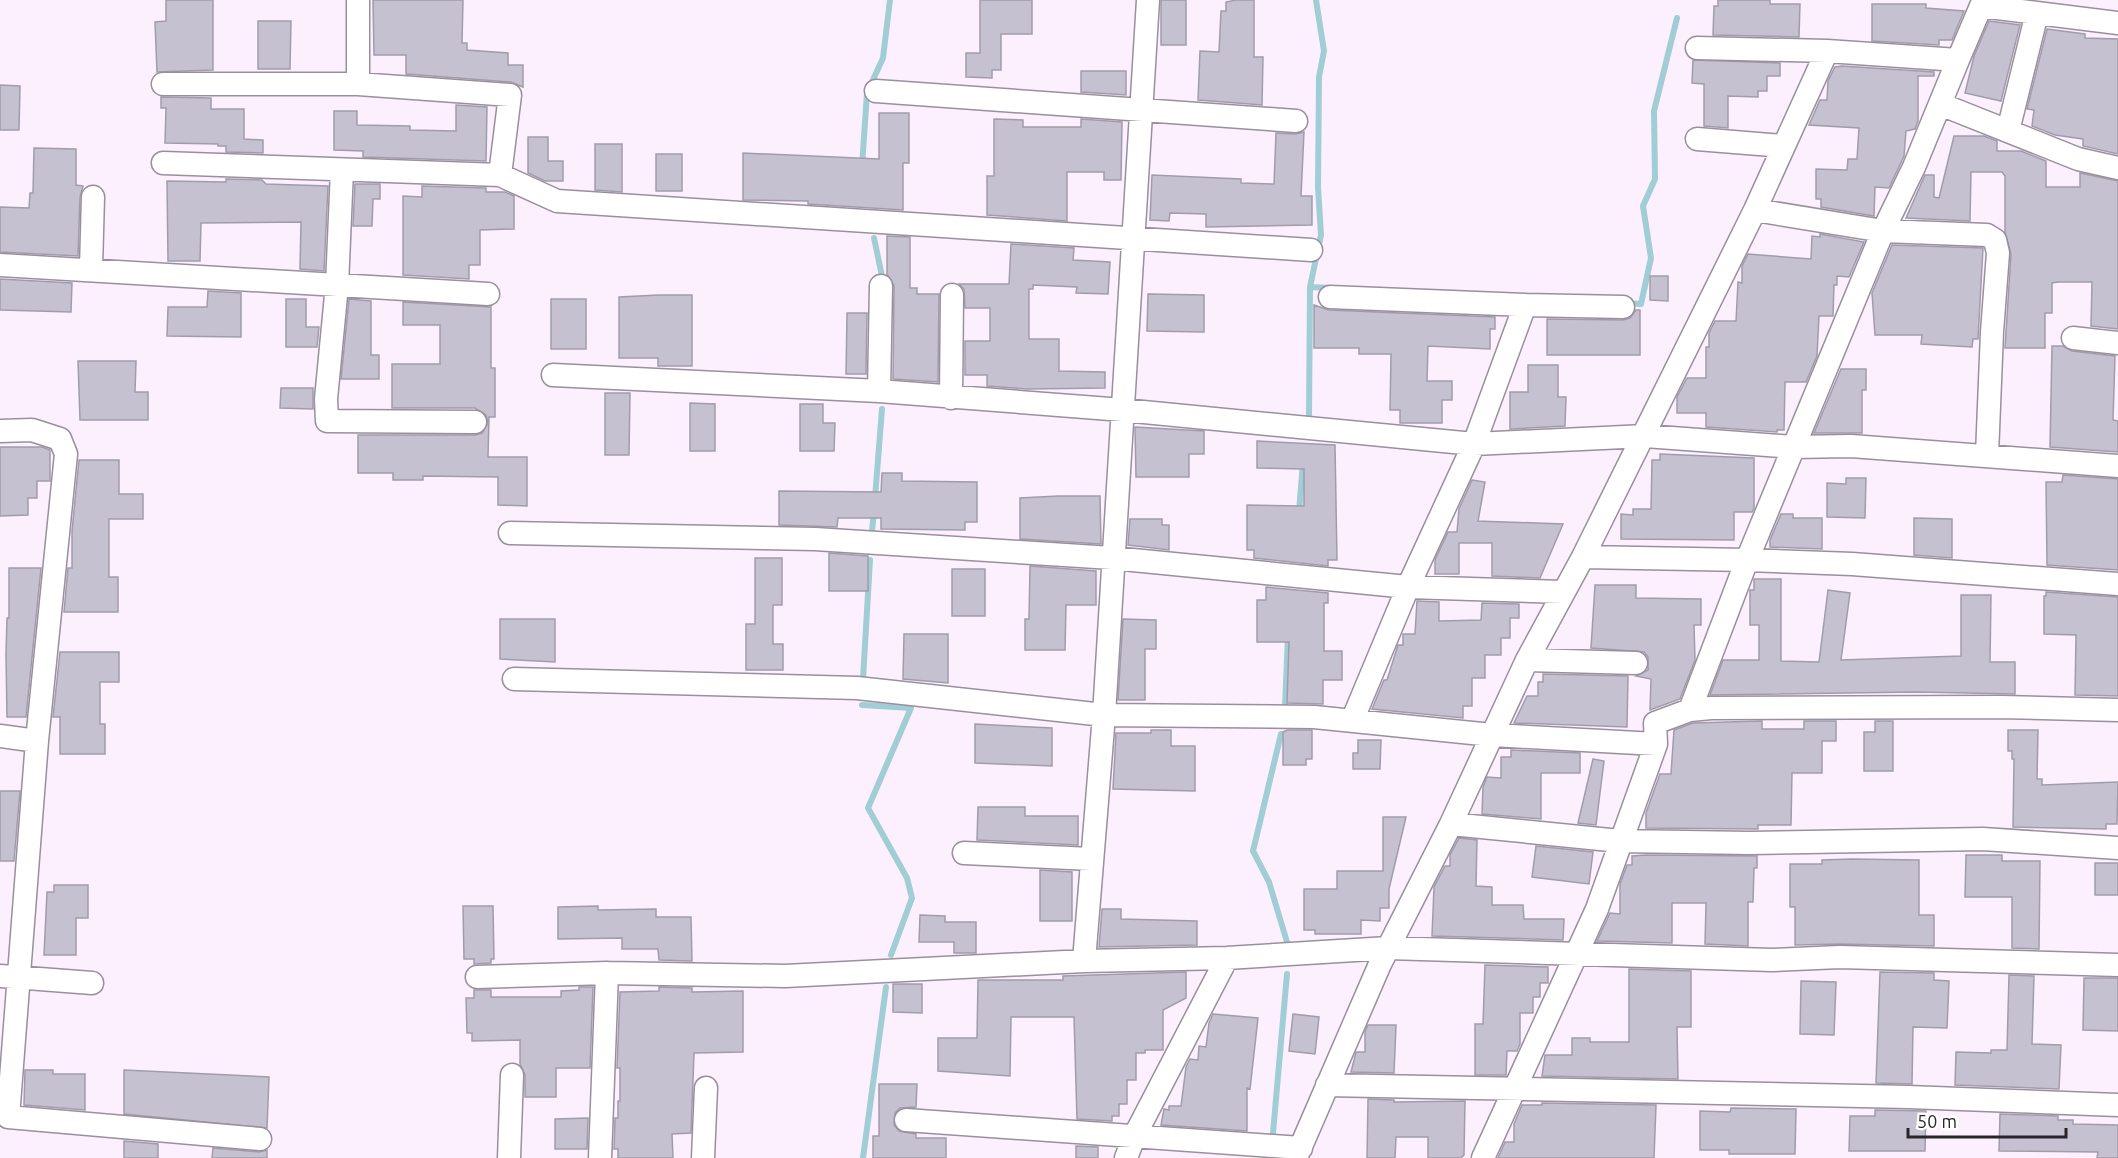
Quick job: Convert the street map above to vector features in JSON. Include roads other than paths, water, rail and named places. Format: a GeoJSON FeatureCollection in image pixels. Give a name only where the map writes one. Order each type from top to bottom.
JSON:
{"type":"FeatureCollection","features":[{"type":"Feature","properties":{"kind":"street"},"geometry":{"type":"LineString","coordinates":[[358,0],[358,84]]}},
{"type":"Feature","properties":{"kind":"street"},"geometry":{"type":"LineString","coordinates":[[1084,961],[1090,859],[1104,715],[1148,0]]}},
{"type":"Feature","properties":{"kind":"street"},"geometry":{"type":"LineString","coordinates":[[1690,710],[1793,447],[1883,231],[1941,104],[1981,6],[2118,23]]}},
{"type":"Feature","properties":{"kind":"street"},"geometry":{"type":"LineString","coordinates":[[2008,131],[2037,13]]}},
{"type":"Feature","properties":{"kind":"street"},"geometry":{"type":"LineString","coordinates":[[1697,48],[1827,51],[1958,60]]}},
{"type":"Feature","properties":{"kind":"street"},"geometry":{"type":"LineString","coordinates":[[906,1120],[1130,1148],[1299,1153],[1388,948],[1451,824],[1527,660],[1645,436],[1755,210],[1827,51]]}},
{"type":"Feature","properties":{"kind":"street"},"geometry":{"type":"LineString","coordinates":[[163,84],[358,84],[510,95],[500,175]]}},
{"type":"Feature","properties":{"kind":"street"},"geometry":{"type":"LineString","coordinates":[[876,91],[1296,121]]}},
{"type":"Feature","properties":{"kind":"street"},"geometry":{"type":"LineString","coordinates":[[1941,104],[2078,159],[2118,168]]}},
{"type":"Feature","properties":{"kind":"street"},"geometry":{"type":"LineString","coordinates":[[1697,139],[1783,146]]}},
{"type":"Feature","properties":{"kind":"street"},"geometry":{"type":"LineString","coordinates":[[163,164],[500,175],[557,201],[1311,249]]}},
{"type":"Feature","properties":{"kind":"street"},"geometry":{"type":"LineString","coordinates":[[342,170],[337,285],[326,399],[327,421],[476,422]]}},
{"type":"Feature","properties":{"kind":"street"},"geometry":{"type":"LineString","coordinates":[[91,268],[93,197]]}},
{"type":"Feature","properties":{"kind":"street"},"geometry":{"type":"LineString","coordinates":[[1755,210],[1883,231],[1987,235],[1995,240],[1998,253],[1992,332],[1988,455]]}},
{"type":"Feature","properties":{"kind":"street"},"geometry":{"type":"LineString","coordinates":[[0,265],[91,268],[488,294]]}},
{"type":"Feature","properties":{"kind":"street"},"geometry":{"type":"LineString","coordinates":[[879,391],[881,286]]}},
{"type":"Feature","properties":{"kind":"street"},"geometry":{"type":"LineString","coordinates":[[951,398],[952,295]]}},
{"type":"Feature","properties":{"kind":"street"},"geometry":{"type":"LineString","coordinates":[[1330,297],[1623,307]]}},
{"type":"Feature","properties":{"kind":"street"},"geometry":{"type":"LineString","coordinates":[[1352,721],[1408,587],[1474,444],[1526,305]]}},
{"type":"Feature","properties":{"kind":"street"},"geometry":{"type":"LineString","coordinates":[[2073,338],[2118,343]]}},
{"type":"Feature","properties":{"kind":"street"},"geometry":{"type":"LineString","coordinates":[[553,375],[879,391],[1474,444],[1645,436],[1793,447],[1851,446],[2118,466]]}},
{"type":"Feature","properties":{"kind":"street"},"geometry":{"type":"LineString","coordinates":[[0,431],[32,430],[60,439],[66,453],[38,741],[9,976],[4,1116],[260,1139]]}},
{"type":"Feature","properties":{"kind":"street"},"geometry":{"type":"LineString","coordinates":[[510,533],[815,539],[1112,558],[1408,587],[1562,592]]}},
{"type":"Feature","properties":{"kind":"street"},"geometry":{"type":"LineString","coordinates":[[1583,557],[1852,564],[2118,584]]}},
{"type":"Feature","properties":{"kind":"street"},"geometry":{"type":"LineString","coordinates":[[1527,660],[1636,663]]}},
{"type":"Feature","properties":{"kind":"street"},"geometry":{"type":"LineString","coordinates":[[514,679],[857,688],[1104,715],[1314,717],[1492,735],[1656,744]]}},
{"type":"Feature","properties":{"kind":"street"},"geometry":{"type":"LineString","coordinates":[[1483,1158],[1597,909],[1656,744],[1655,723],[1690,710],[2000,707],[2118,710]]}},
{"type":"Feature","properties":{"kind":"street"},"geometry":{"type":"LineString","coordinates":[[0,736],[38,741]]}},
{"type":"Feature","properties":{"kind":"street"},"geometry":{"type":"LineString","coordinates":[[1451,824],[1620,841],[1750,843],[1983,839],[2118,848]]}},
{"type":"Feature","properties":{"kind":"street"},"geometry":{"type":"LineString","coordinates":[[964,853],[1090,859]]}},
{"type":"Feature","properties":{"kind":"street"},"geometry":{"type":"LineString","coordinates":[[477,977],[607,973],[784,976],[1084,961],[1227,958],[1388,948],[1772,960],[1840,957],[2118,964]]}},
{"type":"Feature","properties":{"kind":"street"},"geometry":{"type":"LineString","coordinates":[[1130,1148],[1227,958]]}},
{"type":"Feature","properties":{"kind":"street"},"geometry":{"type":"LineString","coordinates":[[600,1158],[607,973]]}},
{"type":"Feature","properties":{"kind":"street"},"geometry":{"type":"LineString","coordinates":[[9,976],[92,983]]}},
{"type":"Feature","properties":{"kind":"street"},"geometry":{"type":"LineString","coordinates":[[509,1158],[512,1075]]}},
{"type":"Feature","properties":{"kind":"street"},"geometry":{"type":"LineString","coordinates":[[1327,1085],[1908,1097],[2118,1105]]}},
{"type":"Feature","properties":{"kind":"street"},"geometry":{"type":"LineString","coordinates":[[703,1158],[706,1088]]}},
{"type":"Feature","properties":{"kind":"waterway"},"geometry":{"type":"LineString","coordinates":[[862,166],[867,93],[883,58],[890,0]]}},
{"type":"Feature","properties":{"kind":"waterway"},"geometry":{"type":"LineString","coordinates":[[1310,287],[1321,235],[1318,187],[1319,77],[1324,51],[1316,0]]}},
{"type":"Feature","properties":{"kind":"waterway"},"geometry":{"type":"LineString","coordinates":[[1626,303],[1641,304],[1651,258],[1643,206],[1655,179],[1654,111],[1677,18]]}},
{"type":"Feature","properties":{"kind":"waterway"},"geometry":{"type":"LineString","coordinates":[[874,238],[883,281]]}},
{"type":"Feature","properties":{"kind":"waterway"},"geometry":{"type":"LineString","coordinates":[[1309,418],[1310,287],[1332,288]]}},
{"type":"Feature","properties":{"kind":"waterway"},"geometry":{"type":"LineString","coordinates":[[875,498],[882,409]]}},
{"type":"Feature","properties":{"kind":"waterway"},"geometry":{"type":"LineString","coordinates":[[1299,512],[1303,462]]}},
{"type":"Feature","properties":{"kind":"waterway"},"geometry":{"type":"LineString","coordinates":[[872,531],[874,511]]}},
{"type":"Feature","properties":{"kind":"waterway"},"geometry":{"type":"LineString","coordinates":[[863,679],[870,560]]}},
{"type":"Feature","properties":{"kind":"waterway"},"geometry":{"type":"LineString","coordinates":[[1285,707],[1288,635]]}},
{"type":"Feature","properties":{"kind":"waterway"},"geometry":{"type":"LineString","coordinates":[[862,705],[911,708],[868,808],[907,878],[912,898],[891,955]]}},
{"type":"Feature","properties":{"kind":"waterway"},"geometry":{"type":"LineString","coordinates":[[1281,734],[1253,851],[1269,882],[1287,942]]}},
{"type":"Feature","properties":{"kind":"waterway"},"geometry":{"type":"LineString","coordinates":[[1273,1133],[1287,974]]}},
{"type":"Feature","properties":{"kind":"waterway"},"geometry":{"type":"LineString","coordinates":[[863,1158],[886,987]]}}]}
